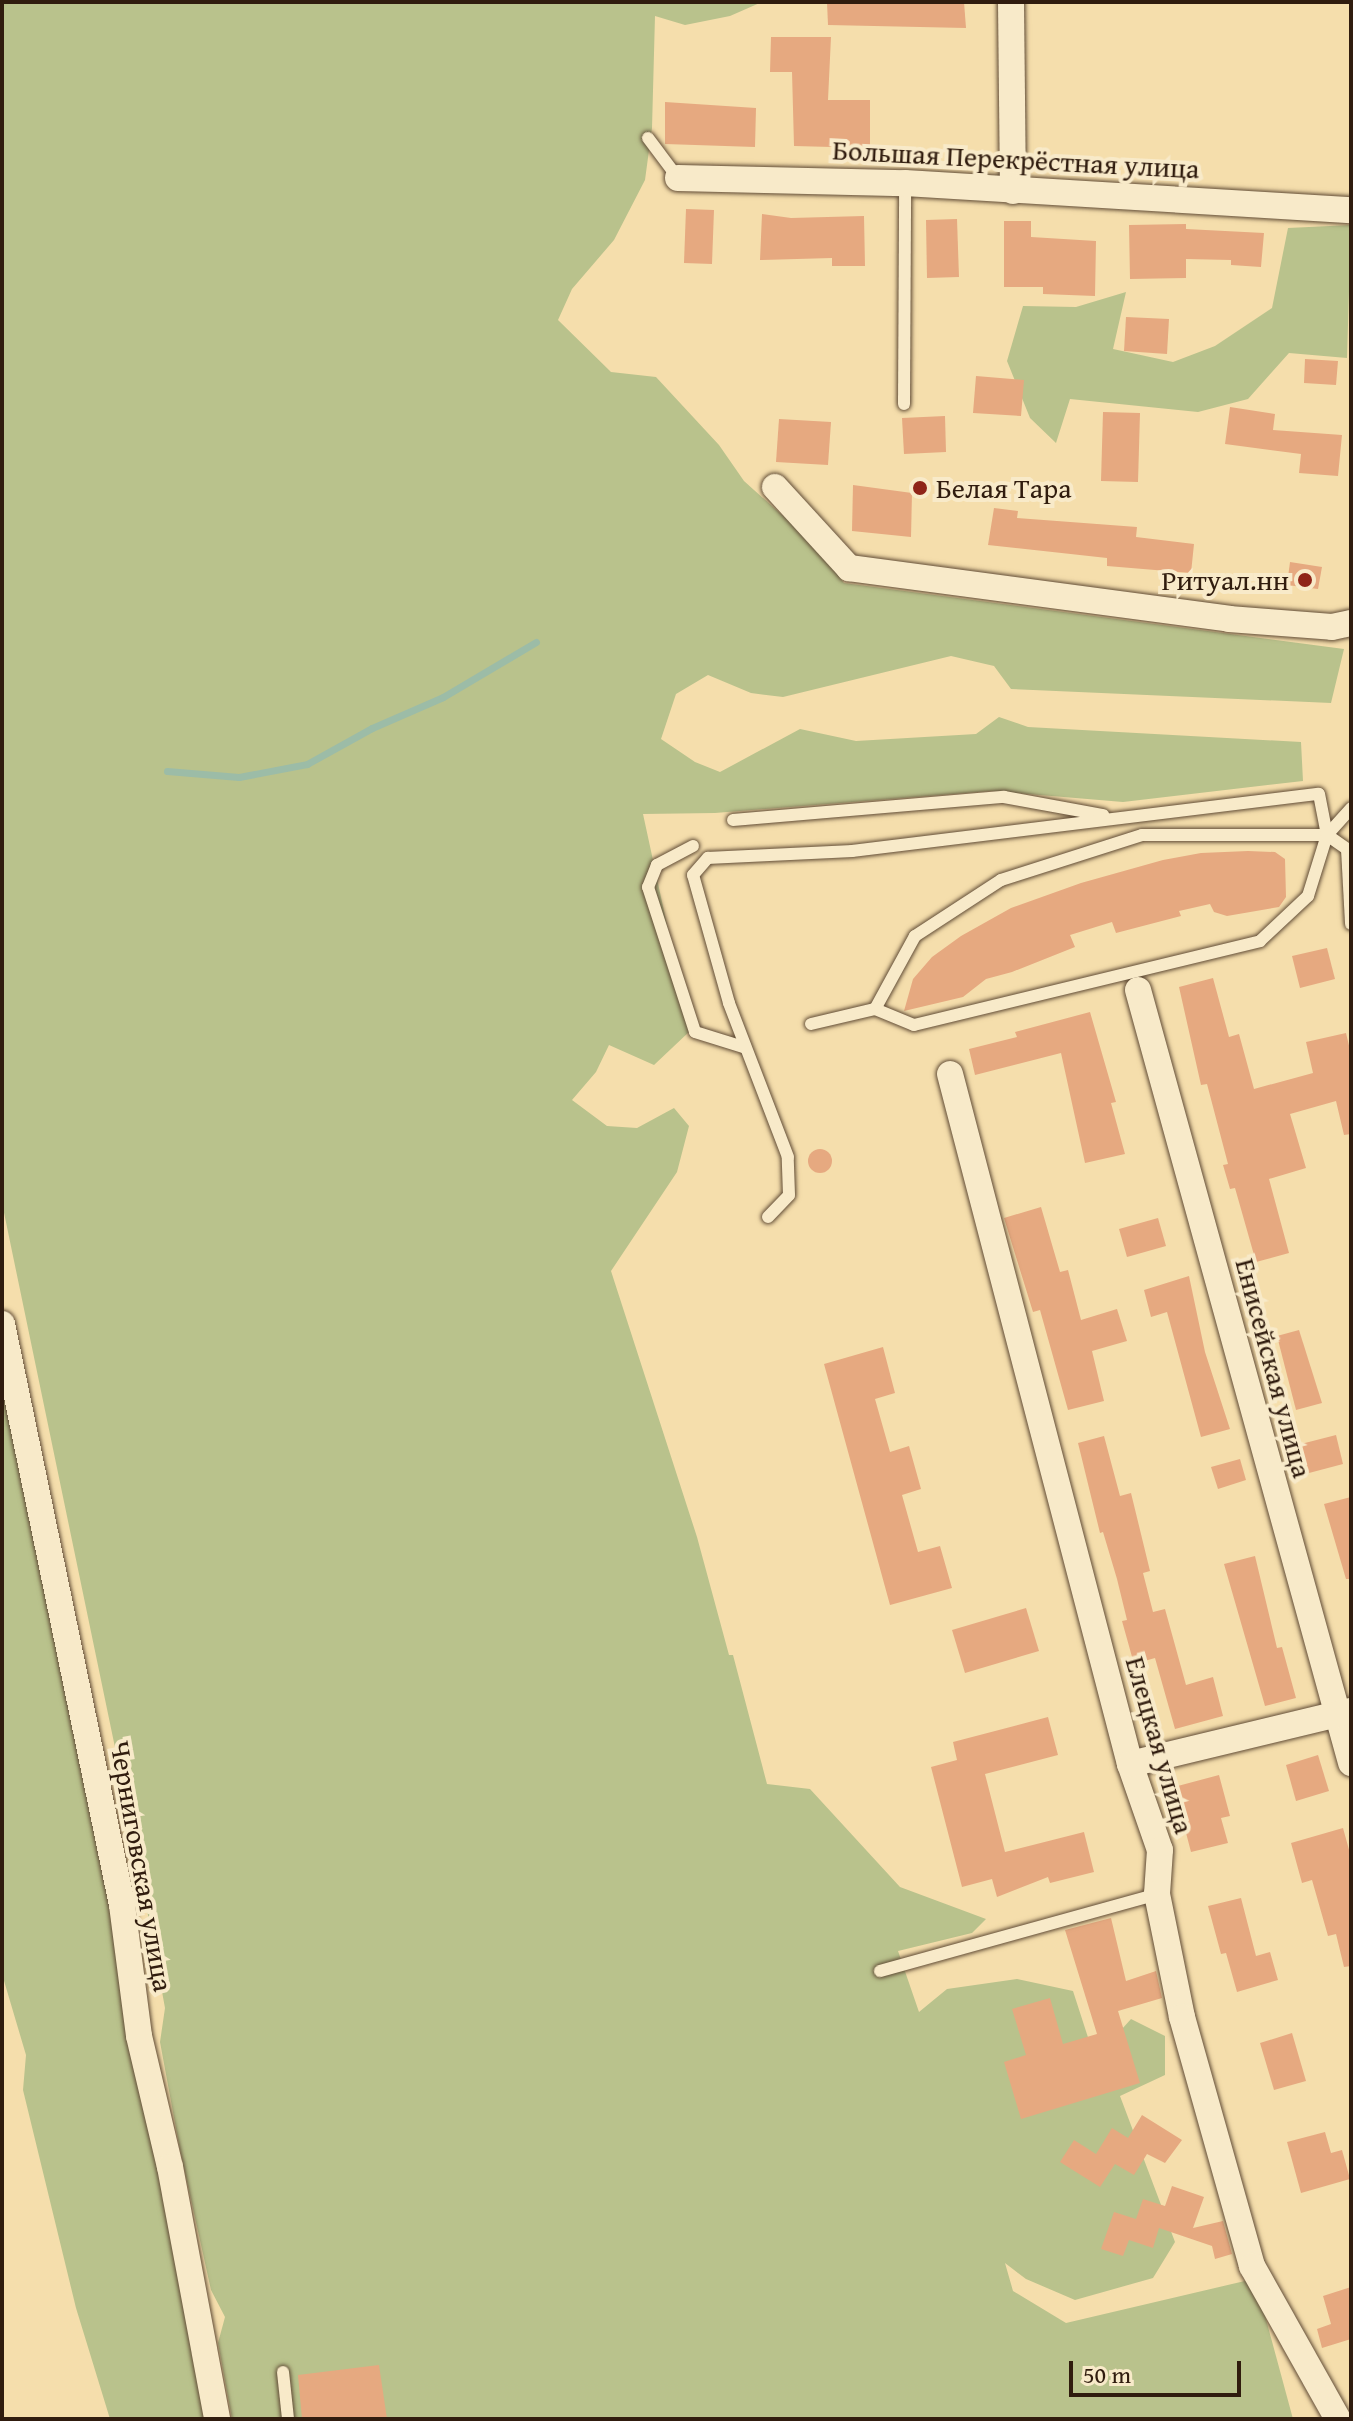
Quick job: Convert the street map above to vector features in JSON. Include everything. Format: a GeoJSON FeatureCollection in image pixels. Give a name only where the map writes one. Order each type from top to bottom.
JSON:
{"type":"FeatureCollection","features":[{"type":"Feature","properties":{"kind":"street"},"geometry":{"type":"LineString","coordinates":[[1011,2],[1013,191]]}},
{"type":"Feature","properties":{"kind":"street","name":"Большая Перекрёстная улица"},"geometry":{"type":"LineString","coordinates":[[678,178],[905,183],[1351,210]]}},
{"type":"Feature","properties":{"kind":"street"},"geometry":{"type":"LineString","coordinates":[[775,487],[849,568],[1229,619],[1332,627],[1351,623]]}},
{"type":"Feature","properties":{"kind":"street","name":"Енисейская улица"},"geometry":{"type":"LineString","coordinates":[[1138,990],[1343,1713],[1351,1763]]}},
{"type":"Feature","properties":{"kind":"street","name":"Елецкая улица"},"geometry":{"type":"LineString","coordinates":[[950,1074],[1130,1764],[1160,1850],[1157,1894],[1182,2017],[1252,2266],[1338,2419]]}},
{"type":"Feature","properties":{"kind":"street","name":"Черниговская улица"},"geometry":{"type":"LineString","coordinates":[[2,1324],[122,1905],[139,2036],[170,2167],[217,2419]]}},
{"type":"Feature","properties":{"kind":"street"},"geometry":{"type":"LineString","coordinates":[[1130,1764],[1343,1713]]}},
{"type":"Feature","properties":{"kind":"lane"},"geometry":{"type":"LineString","coordinates":[[648,138],[678,178]]}},
{"type":"Feature","properties":{"kind":"lane"},"geometry":{"type":"LineString","coordinates":[[904,404],[905,183]]}},
{"type":"Feature","properties":{"kind":"lane"},"geometry":{"type":"LineString","coordinates":[[768,1217],[789,1195],[788,1157],[729,1003],[693,875],[708,858],[852,851],[1319,794],[1327,835]]}},
{"type":"Feature","properties":{"kind":"lane"},"geometry":{"type":"LineString","coordinates":[[733,820],[1004,797],[1115,818]]}},
{"type":"Feature","properties":{"kind":"lane"},"geometry":{"type":"LineString","coordinates":[[811,1024],[875,1009],[914,1025],[1260,941],[1308,896],[1327,835],[1351,808]]}},
{"type":"Feature","properties":{"kind":"lane"},"geometry":{"type":"LineString","coordinates":[[875,1009],[915,936],[1001,880],[1142,835],[1327,835],[1347,849],[1351,924]]}},
{"type":"Feature","properties":{"kind":"lane"},"geometry":{"type":"LineString","coordinates":[[693,846],[657,865],[648,887],[695,1032],[746,1048]]}},
{"type":"Feature","properties":{"kind":"lane"},"geometry":{"type":"LineString","coordinates":[[880,1971],[1157,1894]]}},
{"type":"Feature","properties":{"kind":"lane"},"geometry":{"type":"LineString","coordinates":[[283,2372],[288,2419]]}},
{"type":"Feature","properties":{"kind":"green space"},"geometry":{"type":"Polygon","coordinates":[[[2,2],[762,2],[730,16],[685,25],[655,16],[652,128],[645,180],[614,240],[572,289],[558,320],[611,372],[656,377],[719,445],[744,481],[810,540],[844,583],[1344,649],[1331,703],[1011,689],[994,666],[951,656],[783,697],[751,693],[708,675],[676,694],[661,739],[695,762],[720,772],[800,729],[856,741],[976,734],[999,717],[1028,727],[1301,742],[1303,781],[1123,802],[991,791],[715,813],[643,814],[690,1031],[654,1065],[609,1045],[596,1072],[572,1100],[607,1126],[637,1128],[674,1108],[689,1126],[677,1172],[611,1271],[697,1537],[729,1655],[733,1655],[767,1784],[810,1789],[900,1887],[986,1919],[972,1933],[898,1951],[919,2012],[947,1989],[1017,1979],[1073,1991],[1095,2059],[1131,2019],[1165,2036],[1165,2075],[1120,2096],[1175,2242],[1153,2278],[1075,2300],[1026,2279],[1005,2263],[1013,2291],[1066,2323],[1249,2280],[1257,2286],[1293,2419],[232,2419],[218,2343],[225,2317],[211,2290],[180,2150],[160,2042],[165,2008],[134,1839],[2,1203],[2,2]]]}},
{"type":"Feature","properties":{"kind":"green space"},"geometry":{"type":"Polygon","coordinates":[[[1351,225],[1347,358],[1289,353],[1248,399],[1198,412],[1070,399],[1056,443],[1030,418],[1007,361],[1023,306],[1076,307],[1126,292],[1113,349],[1173,362],[1215,346],[1272,308],[1288,228],[1351,225]]]}},
{"type":"Feature","properties":{"kind":"green space"},"geometry":{"type":"Polygon","coordinates":[[[2,1374],[186,2286],[207,2419],[110,2419],[76,2308],[23,2090],[26,2055],[2,1974],[2,1374]]]}},
{"type":"Feature","properties":{"kind":"building"},"geometry":{"type":"Polygon","coordinates":[[[827,2],[964,2],[966,28],[828,25],[827,2]]]}},
{"type":"Feature","properties":{"kind":"building"},"geometry":{"type":"Polygon","coordinates":[[[771,37],[831,37],[828,100],[870,100],[870,148],[794,146],[792,72],[770,72],[771,37]]]}},
{"type":"Feature","properties":{"kind":"building"},"geometry":{"type":"Polygon","coordinates":[[[665,102],[756,108],[755,147],[665,144],[665,102]]]}},
{"type":"Feature","properties":{"kind":"building"},"geometry":{"type":"Polygon","coordinates":[[[686,209],[714,210],[712,264],[684,263],[686,209]]]}},
{"type":"Feature","properties":{"kind":"building"},"geometry":{"type":"Polygon","coordinates":[[[762,214],[791,218],[864,216],[865,266],[832,266],[832,258],[760,260],[762,214]]]}},
{"type":"Feature","properties":{"kind":"building"},"geometry":{"type":"Polygon","coordinates":[[[957,219],[959,277],[927,278],[926,220],[957,219]]]}},
{"type":"Feature","properties":{"kind":"building"},"geometry":{"type":"Polygon","coordinates":[[[1004,221],[1031,221],[1031,237],[1096,241],[1095,296],[1043,294],[1043,287],[1004,287],[1004,221]]]}},
{"type":"Feature","properties":{"kind":"building"},"geometry":{"type":"Polygon","coordinates":[[[1186,224],[1186,229],[1264,233],[1261,267],[1231,265],[1231,260],[1186,259],[1186,278],[1130,279],[1129,225],[1186,224]]]}},
{"type":"Feature","properties":{"kind":"building"},"geometry":{"type":"Polygon","coordinates":[[[1126,317],[1169,319],[1167,354],[1124,351],[1126,317]]]}},
{"type":"Feature","properties":{"kind":"building"},"geometry":{"type":"Polygon","coordinates":[[[1305,359],[1338,361],[1336,385],[1304,383],[1305,359]]]}},
{"type":"Feature","properties":{"kind":"building"},"geometry":{"type":"Polygon","coordinates":[[[976,376],[1024,380],[1021,416],[973,413],[976,376]]]}},
{"type":"Feature","properties":{"kind":"building"},"geometry":{"type":"Polygon","coordinates":[[[1230,407],[1275,414],[1273,430],[1342,435],[1338,476],[1299,473],[1301,454],[1225,444],[1230,407]]]}},
{"type":"Feature","properties":{"kind":"building"},"geometry":{"type":"Polygon","coordinates":[[[1103,412],[1140,413],[1138,482],[1101,481],[1103,412]]]}},
{"type":"Feature","properties":{"kind":"building"},"geometry":{"type":"Polygon","coordinates":[[[945,416],[946,452],[904,454],[902,418],[945,416]]]}},
{"type":"Feature","properties":{"kind":"building"},"geometry":{"type":"Polygon","coordinates":[[[779,419],[831,422],[828,465],[776,462],[779,419]]]}},
{"type":"Feature","properties":{"kind":"building"},"geometry":{"type":"Polygon","coordinates":[[[853,485],[912,493],[911,537],[852,531],[853,485]]]}},
{"type":"Feature","properties":{"kind":"building"},"geometry":{"type":"Polygon","coordinates":[[[994,508],[1018,511],[1017,518],[1137,527],[1136,537],[1194,544],[1191,573],[1107,566],[1107,558],[988,545],[994,508]]]}},
{"type":"Feature","properties":{"kind":"building"},"geometry":{"type":"Polygon","coordinates":[[[1290,562],[1322,567],[1318,589],[1287,585],[1290,562]]]}},
{"type":"Feature","properties":{"kind":"building"},"geometry":{"type":"Polygon","coordinates":[[[1275,852],[1285,859],[1286,897],[1279,907],[1227,916],[1214,912],[1210,904],[1179,911],[1181,916],[1116,933],[1112,922],[1070,935],[1075,947],[986,979],[963,997],[904,1011],[913,979],[932,957],[961,936],[1011,908],[1081,883],[1163,860],[1201,853],[1275,852]]]}},
{"type":"Feature","properties":{"kind":"building"},"geometry":{"type":"Polygon","coordinates":[[[1327,948],[1335,979],[1300,988],[1292,956],[1327,948]]]}},
{"type":"Feature","properties":{"kind":"building"},"geometry":{"type":"Polygon","coordinates":[[[1213,978],[1229,1037],[1239,1034],[1254,1089],[1313,1073],[1306,1042],[1346,1033],[1351,1054],[1351,1134],[1344,1135],[1336,1101],[1290,1114],[1306,1168],[1269,1179],[1289,1253],[1256,1262],[1235,1188],[1230,1189],[1223,1165],[1228,1164],[1207,1084],[1201,1085],[1179,987],[1213,978]]]}},
{"type":"Feature","properties":{"kind":"building"},"geometry":{"type":"Polygon","coordinates":[[[1090,1012],[1116,1102],[1111,1103],[1125,1154],[1085,1163],[1061,1053],[975,1075],[969,1049],[1017,1037],[1015,1032],[1090,1012]]]}},
{"type":"Feature","properties":{"kind":"building"},"geometry":{"type":"Polygon","coordinates":[[[820,1149],[828,1153],[832,1161],[828,1169],[820,1173],[812,1169],[808,1161],[812,1153],[820,1149]]]}},
{"type":"Feature","properties":{"kind":"building"},"geometry":{"type":"Polygon","coordinates":[[[1041,1207],[1060,1272],[1068,1270],[1081,1320],[1117,1309],[1127,1341],[1092,1351],[1104,1401],[1068,1410],[1040,1310],[1033,1312],[1004,1218],[1041,1207]]]}},
{"type":"Feature","properties":{"kind":"building"},"geometry":{"type":"Polygon","coordinates":[[[1158,1218],[1166,1246],[1127,1257],[1119,1229],[1158,1218]]]}},
{"type":"Feature","properties":{"kind":"building"},"geometry":{"type":"Polygon","coordinates":[[[1189,1276],[1205,1352],[1230,1429],[1201,1437],[1167,1312],[1151,1317],[1144,1290],[1189,1276]]]}},
{"type":"Feature","properties":{"kind":"building"},"geometry":{"type":"Polygon","coordinates":[[[1299,1330],[1322,1403],[1296,1410],[1277,1336],[1299,1330]]]}},
{"type":"Feature","properties":{"kind":"building"},"geometry":{"type":"Polygon","coordinates":[[[883,1347],[895,1393],[875,1399],[890,1452],[909,1446],[921,1489],[902,1495],[918,1552],[940,1546],[952,1588],[890,1605],[824,1364],[883,1347]]]}},
{"type":"Feature","properties":{"kind":"building"},"geometry":{"type":"Polygon","coordinates":[[[1336,1435],[1343,1464],[1309,1473],[1301,1444],[1336,1435]]]}},
{"type":"Feature","properties":{"kind":"building"},"geometry":{"type":"Polygon","coordinates":[[[1104,1436],[1120,1496],[1131,1493],[1150,1571],[1143,1573],[1153,1612],[1165,1609],[1186,1685],[1213,1677],[1223,1716],[1175,1729],[1155,1658],[1134,1664],[1122,1621],[1127,1620],[1117,1579],[1103,1532],[1100,1533],[1078,1443],[1104,1436]]]}},
{"type":"Feature","properties":{"kind":"building"},"geometry":{"type":"Polygon","coordinates":[[[1240,1459],[1246,1480],[1218,1489],[1211,1467],[1240,1459]]]}},
{"type":"Feature","properties":{"kind":"building"},"geometry":{"type":"Polygon","coordinates":[[[1351,1497],[1351,1579],[1346,1579],[1324,1504],[1351,1497]]]}},
{"type":"Feature","properties":{"kind":"building"},"geometry":{"type":"Polygon","coordinates":[[[1255,1556],[1277,1648],[1282,1647],[1296,1698],[1265,1706],[1224,1564],[1255,1556]]]}},
{"type":"Feature","properties":{"kind":"building"},"geometry":{"type":"Polygon","coordinates":[[[1026,1608],[1039,1651],[965,1673],[952,1630],[1026,1608]]]}},
{"type":"Feature","properties":{"kind":"building"},"geometry":{"type":"Polygon","coordinates":[[[1048,1717],[1058,1755],[985,1774],[1005,1852],[1084,1832],[1094,1872],[1050,1883],[1048,1877],[997,1897],[992,1879],[962,1887],[931,1767],[957,1760],[953,1742],[1048,1717]]]}},
{"type":"Feature","properties":{"kind":"building"},"geometry":{"type":"Polygon","coordinates":[[[1318,1755],[1329,1791],[1296,1801],[1286,1765],[1318,1755]]]}},
{"type":"Feature","properties":{"kind":"building"},"geometry":{"type":"Polygon","coordinates":[[[1219,1775],[1230,1816],[1221,1818],[1228,1843],[1191,1852],[1174,1787],[1219,1775]]]}},
{"type":"Feature","properties":{"kind":"building"},"geometry":{"type":"Polygon","coordinates":[[[1343,1828],[1351,1857],[1351,1966],[1344,1967],[1336,1934],[1328,1936],[1312,1880],[1302,1883],[1291,1843],[1343,1828]]]}},
{"type":"Feature","properties":{"kind":"building"},"geometry":{"type":"Polygon","coordinates":[[[1241,1898],[1256,1956],[1270,1952],[1278,1980],[1237,1992],[1226,1953],[1221,1954],[1208,1906],[1241,1898]]]}},
{"type":"Feature","properties":{"kind":"building"},"geometry":{"type":"Polygon","coordinates":[[[1111,1918],[1126,1981],[1156,1971],[1162,1998],[1118,2011],[1140,2083],[1021,2119],[1004,2062],[1026,2055],[1012,2009],[1050,1998],[1063,2044],[1097,2034],[1065,1930],[1111,1918]]]}},
{"type":"Feature","properties":{"kind":"building"},"geometry":{"type":"Polygon","coordinates":[[[1292,2033],[1306,2081],[1274,2090],[1260,2043],[1292,2033]]]}},
{"type":"Feature","properties":{"kind":"building"},"geometry":{"type":"Polygon","coordinates":[[[1142,2115],[1182,2140],[1165,2163],[1147,2154],[1134,2175],[1115,2164],[1100,2187],[1060,2162],[1074,2140],[1096,2154],[1112,2128],[1128,2138],[1142,2115]]]}},
{"type":"Feature","properties":{"kind":"building"},"geometry":{"type":"Polygon","coordinates":[[[1325,2132],[1331,2153],[1342,2150],[1350,2179],[1301,2193],[1287,2142],[1325,2132]]]}},
{"type":"Feature","properties":{"kind":"building"},"geometry":{"type":"Polygon","coordinates":[[[1172,2186],[1204,2197],[1193,2228],[1223,2221],[1232,2254],[1215,2259],[1212,2246],[1159,2228],[1153,2248],[1129,2240],[1123,2256],[1101,2249],[1114,2212],[1136,2219],[1143,2199],[1165,2206],[1172,2186]]]}},
{"type":"Feature","properties":{"kind":"building"},"geometry":{"type":"Polygon","coordinates":[[[1351,2287],[1351,2339],[1322,2348],[1317,2329],[1331,2324],[1323,2296],[1351,2287]]]}},
{"type":"Feature","properties":{"kind":"building"},"geometry":{"type":"Polygon","coordinates":[[[379,2365],[387,2419],[302,2419],[298,2375],[379,2365]]]}},
{"type":"Feature","properties":{"kind":"waterway"},"geometry":{"type":"LineString","coordinates":[[167,771],[239,777],[307,764],[372,728],[443,697],[536,642]]}},
{"type":"Feature","properties":{"kind":"place","name":"Белая Тара"},"geometry":{"type":"Point","coordinates":[920,488]}},
{"type":"Feature","properties":{"kind":"place","name":"Ритуал.нн"},"geometry":{"type":"Point","coordinates":[1305,580]}}]}
